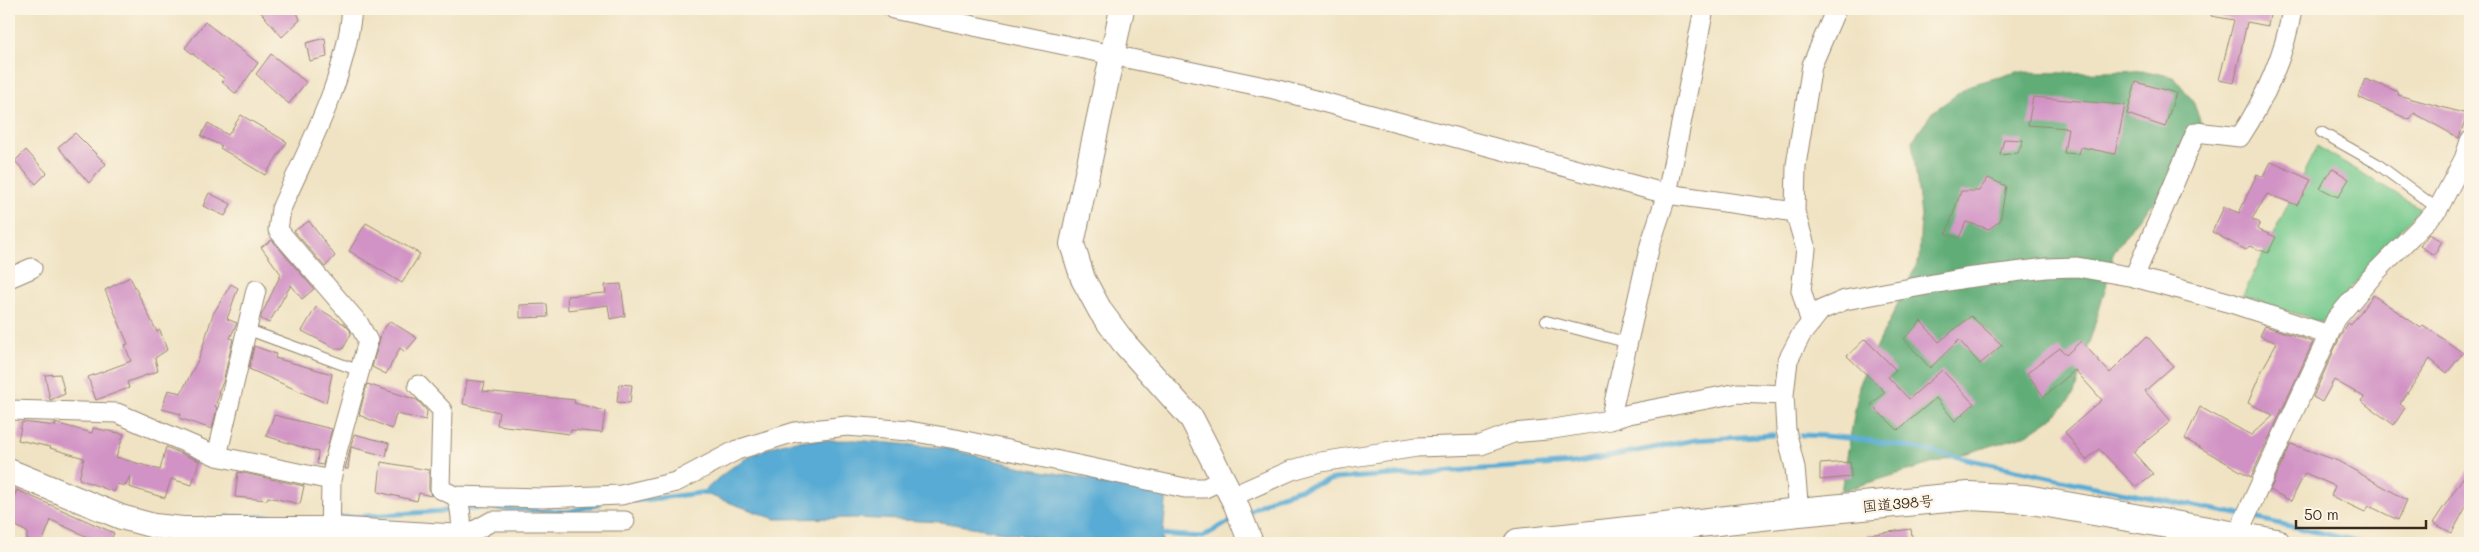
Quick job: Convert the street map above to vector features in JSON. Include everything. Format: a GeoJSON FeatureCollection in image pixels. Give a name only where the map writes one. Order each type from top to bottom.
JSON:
{"type":"FeatureCollection","features":[{"type":"Feature","properties":{"kind":"highway","name":"国道398号"},"geometry":{"type":"LineString","coordinates":[[1518,543],[1658,536],[1799,512],[1969,496],[2026,499],[2242,528],[2276,543]]}},
{"type":"Feature","properties":{"kind":"street"},"geometry":{"type":"LineString","coordinates":[[330,532],[331,480],[344,421],[368,340],[364,332],[278,230],[281,209],[340,73],[352,9]]}},
{"type":"Feature","properties":{"kind":"street"},"geometry":{"type":"LineString","coordinates":[[894,9],[1274,89],[1668,194],[1795,212]]}},
{"type":"Feature","properties":{"kind":"street"},"geometry":{"type":"LineString","coordinates":[[1122,9],[1072,244],[1083,279],[1101,312],[1124,343],[1192,419],[1230,494],[1250,540]]}},
{"type":"Feature","properties":{"kind":"street"},"geometry":{"type":"LineString","coordinates":[[1610,420],[1650,244],[1668,194],[1704,9]]}},
{"type":"Feature","properties":{"kind":"street"},"geometry":{"type":"LineString","coordinates":[[1811,323],[1801,290],[1806,249],[1795,212],[1796,165],[1812,65],[1836,9]]}},
{"type":"Feature","properties":{"kind":"street"},"geometry":{"type":"LineString","coordinates":[[2134,277],[2196,132],[2240,137],[2257,111],[2289,30],[2292,9]]}},
{"type":"Feature","properties":{"kind":"street"},"geometry":{"type":"LineString","coordinates":[[2242,528],[2336,319],[2375,272],[2438,210],[2464,159],[2470,141]]}},
{"type":"Feature","properties":{"kind":"street"},"geometry":{"type":"LineString","coordinates":[[1799,512],[1795,468],[1786,430],[1784,395],[1788,360],[1801,335],[1822,310],[1845,300],[1966,278],[2046,268],[2077,267],[2134,277],[2231,303],[2329,335]]}},
{"type":"Feature","properties":{"kind":"street"},"geometry":{"type":"LineString","coordinates":[[9,278],[32,268]]}},
{"type":"Feature","properties":{"kind":"street"},"geometry":{"type":"LineString","coordinates":[[217,456],[256,290]]}},
{"type":"Feature","properties":{"kind":"street"},"geometry":{"type":"LineString","coordinates":[[418,385],[442,410],[440,490],[458,499],[621,495],[676,482],[737,450],[794,432],[848,426],[910,431],[956,439],[1185,488],[1205,488],[1230,494],[1292,470],[1321,462],[1417,447],[1480,445],[1513,433],[1547,430],[1610,420],[1629,414],[1738,393],[1784,395]]}},
{"type":"Feature","properties":{"kind":"street"},"geometry":{"type":"LineString","coordinates":[[9,410],[117,413],[217,456],[331,480]]}},
{"type":"Feature","properties":{"kind":"street"},"geometry":{"type":"LineString","coordinates":[[9,471],[121,517],[154,526],[184,529],[463,535],[492,521],[625,522]]}},
{"type":"Feature","properties":{"kind":"street"},"geometry":{"type":"LineString","coordinates":[[458,499],[463,535]]}},
{"type":"Feature","properties":{"kind":"lane"},"geometry":{"type":"LineString","coordinates":[[2321,132],[2376,163],[2438,210]]}},
{"type":"Feature","properties":{"kind":"lane"},"geometry":{"type":"LineString","coordinates":[[1546,321],[1629,343]]}},
{"type":"Feature","properties":{"kind":"lane"},"geometry":{"type":"LineString","coordinates":[[246,329],[360,371]]}},
{"type":"Feature","properties":{"kind":"green space"},"geometry":{"type":"Polygon","coordinates":[[[2146,71],[2174,77],[2193,101],[2205,135],[2198,151],[2178,178],[2135,222],[2113,253],[2106,287],[2074,394],[2055,416],[2027,435],[1841,491],[1860,381],[1919,260],[1921,215],[1912,141],[1934,111],[1970,85],[2017,72],[2146,71]]]}},
{"type":"Feature","properties":{"kind":"green space"},"geometry":{"type":"Polygon","coordinates":[[[2317,146],[2420,208],[2321,323],[2243,295],[2317,146]]]}},
{"type":"Feature","properties":{"kind":"water"},"geometry":{"type":"Polygon","coordinates":[[[855,440],[945,448],[1030,469],[1167,492],[1162,543],[1070,543],[941,522],[856,518],[775,519],[703,493],[740,462],[773,446],[801,441],[855,440]]]}},
{"type":"Feature","properties":{"kind":"building"},"geometry":{"type":"Polygon","coordinates":[[[258,9],[296,9],[300,20],[282,37],[258,9]]]}},
{"type":"Feature","properties":{"kind":"building"},"geometry":{"type":"Polygon","coordinates":[[[2212,9],[2271,9],[2268,26],[2247,22],[2234,83],[2219,80],[2234,20],[2211,16],[2212,9]]]}},
{"type":"Feature","properties":{"kind":"building"},"geometry":{"type":"Polygon","coordinates":[[[205,22],[258,63],[236,94],[222,82],[225,79],[185,48],[205,22]]]}},
{"type":"Feature","properties":{"kind":"building"},"geometry":{"type":"Polygon","coordinates":[[[325,38],[327,57],[310,61],[306,43],[325,38]]]}},
{"type":"Feature","properties":{"kind":"building"},"geometry":{"type":"Polygon","coordinates":[[[271,54],[306,82],[289,104],[256,74],[271,54]]]}},
{"type":"Feature","properties":{"kind":"building"},"geometry":{"type":"Polygon","coordinates":[[[2365,79],[2399,92],[2398,95],[2467,114],[2459,138],[2414,113],[2410,120],[2358,97],[2365,79]]]}},
{"type":"Feature","properties":{"kind":"building"},"geometry":{"type":"Polygon","coordinates":[[[2136,82],[2176,93],[2165,127],[2127,114],[2136,82]]]}},
{"type":"Feature","properties":{"kind":"building"},"geometry":{"type":"Polygon","coordinates":[[[2033,97],[2125,105],[2115,154],[2081,147],[2079,154],[2064,153],[2068,128],[2028,125],[2033,97]]]}},
{"type":"Feature","properties":{"kind":"building"},"geometry":{"type":"Polygon","coordinates":[[[241,115],[287,142],[265,175],[220,148],[222,146],[201,136],[208,123],[228,135],[241,115]]]}},
{"type":"Feature","properties":{"kind":"building"},"geometry":{"type":"Polygon","coordinates":[[[75,133],[106,164],[89,183],[58,147],[75,133]]]}},
{"type":"Feature","properties":{"kind":"building"},"geometry":{"type":"Polygon","coordinates":[[[2004,139],[2023,140],[2018,153],[2000,155],[2004,139]]]}},
{"type":"Feature","properties":{"kind":"building"},"geometry":{"type":"Polygon","coordinates":[[[26,150],[47,173],[36,184],[15,161],[26,150]]]}},
{"type":"Feature","properties":{"kind":"building"},"geometry":{"type":"Polygon","coordinates":[[[2271,162],[2311,180],[2297,205],[2267,194],[2252,219],[2260,223],[2257,229],[2276,237],[2268,253],[2249,246],[2246,250],[2212,232],[2224,207],[2239,213],[2257,174],[2263,177],[2271,162]]]}},
{"type":"Feature","properties":{"kind":"building"},"geometry":{"type":"Polygon","coordinates":[[[2332,168],[2349,179],[2338,197],[2320,188],[2332,168]]]}},
{"type":"Feature","properties":{"kind":"building"},"geometry":{"type":"Polygon","coordinates":[[[1988,178],[2006,186],[2000,221],[1989,229],[1966,222],[1959,238],[1946,234],[1961,191],[1979,191],[1988,178]]]}},
{"type":"Feature","properties":{"kind":"building"},"geometry":{"type":"Polygon","coordinates":[[[209,193],[231,204],[225,216],[203,206],[209,193]]]}},
{"type":"Feature","properties":{"kind":"building"},"geometry":{"type":"Polygon","coordinates":[[[309,221],[335,256],[325,267],[294,231],[309,221]]]}},
{"type":"Feature","properties":{"kind":"building"},"geometry":{"type":"Polygon","coordinates":[[[366,223],[420,254],[402,283],[349,251],[366,223]]]}},
{"type":"Feature","properties":{"kind":"building"},"geometry":{"type":"Polygon","coordinates":[[[2429,234],[2442,241],[2434,255],[2420,246],[2429,234]]]}},
{"type":"Feature","properties":{"kind":"building"},"geometry":{"type":"Polygon","coordinates":[[[272,240],[314,289],[302,299],[291,285],[269,323],[261,319],[261,316],[281,274],[261,247],[272,240]]]}},
{"type":"Feature","properties":{"kind":"building"},"geometry":{"type":"Polygon","coordinates":[[[130,277],[157,332],[160,330],[167,350],[155,358],[158,371],[127,382],[129,388],[96,400],[88,377],[131,361],[125,345],[128,344],[105,290],[130,277]]]}},
{"type":"Feature","properties":{"kind":"building"},"geometry":{"type":"Polygon","coordinates":[[[231,284],[238,288],[227,319],[237,323],[230,338],[233,339],[223,382],[218,392],[220,393],[215,406],[217,408],[212,429],[179,418],[181,414],[162,409],[168,390],[181,393],[199,358],[213,314],[231,284]]]}},
{"type":"Feature","properties":{"kind":"building"},"geometry":{"type":"Polygon","coordinates":[[[621,284],[625,316],[610,319],[608,305],[568,310],[567,296],[606,293],[605,285],[621,284]]]}},
{"type":"Feature","properties":{"kind":"building"},"geometry":{"type":"Polygon","coordinates":[[[2373,295],[2421,328],[2423,325],[2463,353],[2447,373],[2430,359],[2400,404],[2405,408],[2394,425],[2361,401],[2364,397],[2334,380],[2322,402],[2313,397],[2348,323],[2351,325],[2373,295]]]}},
{"type":"Feature","properties":{"kind":"building"},"geometry":{"type":"Polygon","coordinates":[[[547,304],[548,317],[520,318],[520,305],[547,304]]]}},
{"type":"Feature","properties":{"kind":"building"},"geometry":{"type":"Polygon","coordinates":[[[316,307],[344,324],[350,330],[351,334],[343,349],[337,349],[302,331],[316,307]]]}},
{"type":"Feature","properties":{"kind":"building"},"geometry":{"type":"Polygon","coordinates":[[[1971,316],[2002,345],[1980,364],[1959,340],[1930,368],[1904,339],[1921,321],[1939,342],[1971,316]]]}},
{"type":"Feature","properties":{"kind":"building"},"geometry":{"type":"Polygon","coordinates":[[[390,321],[417,338],[405,352],[400,348],[386,374],[372,367],[382,331],[390,321]]]}},
{"type":"Feature","properties":{"kind":"building"},"geometry":{"type":"Polygon","coordinates":[[[2265,326],[2313,342],[2251,477],[2185,439],[2200,407],[2251,435],[2273,415],[2248,403],[2262,370],[2277,343],[2260,336],[2265,326]]]}},
{"type":"Feature","properties":{"kind":"building"},"geometry":{"type":"Polygon","coordinates":[[[2147,336],[2173,366],[2145,391],[2171,421],[2133,452],[2153,474],[2136,487],[2099,449],[2086,460],[2065,432],[2102,400],[2075,370],[2044,397],[2027,373],[2060,348],[2066,355],[2081,341],[2110,373],[2147,336]]]}},
{"type":"Feature","properties":{"kind":"building"},"geometry":{"type":"Polygon","coordinates":[[[1865,339],[1896,370],[1888,377],[1909,399],[1942,370],[1974,404],[1955,421],[1936,398],[1898,430],[1871,405],[1885,392],[1847,356],[1865,339]]]}},
{"type":"Feature","properties":{"kind":"building"},"geometry":{"type":"Polygon","coordinates":[[[254,346],[276,354],[275,358],[332,374],[326,403],[249,369],[254,346]]]}},
{"type":"Feature","properties":{"kind":"building"},"geometry":{"type":"Polygon","coordinates":[[[60,374],[65,394],[50,400],[45,375],[60,374]]]}},
{"type":"Feature","properties":{"kind":"building"},"geometry":{"type":"Polygon","coordinates":[[[467,380],[485,382],[483,391],[575,400],[574,403],[605,411],[602,433],[571,430],[570,434],[497,425],[499,412],[463,404],[467,380]]]}},
{"type":"Feature","properties":{"kind":"building"},"geometry":{"type":"Polygon","coordinates":[[[367,384],[417,400],[427,411],[426,420],[396,414],[392,429],[359,415],[367,384]]]}},
{"type":"Feature","properties":{"kind":"building"},"geometry":{"type":"Polygon","coordinates":[[[619,384],[632,385],[630,403],[617,402],[619,384]]]}},
{"type":"Feature","properties":{"kind":"building"},"geometry":{"type":"Polygon","coordinates":[[[274,415],[332,429],[323,465],[317,464],[318,452],[266,436],[274,415]]]}},
{"type":"Feature","properties":{"kind":"building"},"geometry":{"type":"Polygon","coordinates":[[[22,422],[56,426],[55,423],[92,433],[93,428],[124,434],[116,457],[160,470],[166,447],[199,461],[192,485],[171,479],[165,498],[129,487],[130,476],[125,486],[117,484],[114,492],[79,479],[84,458],[51,447],[18,440],[22,422]]]}},
{"type":"Feature","properties":{"kind":"building"},"geometry":{"type":"Polygon","coordinates":[[[354,434],[389,443],[386,456],[351,447],[348,469],[345,469],[354,434]]]}},
{"type":"Feature","properties":{"kind":"building"},"geometry":{"type":"Polygon","coordinates":[[[2291,444],[2338,461],[2407,500],[2398,520],[2369,506],[2365,512],[2331,496],[2335,486],[2305,473],[2291,501],[2270,490],[2291,444]]]}},
{"type":"Feature","properties":{"kind":"building"},"geometry":{"type":"Polygon","coordinates":[[[381,462],[429,470],[431,496],[419,493],[417,501],[378,492],[381,462]]]}},
{"type":"Feature","properties":{"kind":"building"},"geometry":{"type":"Polygon","coordinates":[[[1850,462],[1851,477],[1820,480],[1820,464],[1850,462]]]}},
{"type":"Feature","properties":{"kind":"building"},"geometry":{"type":"Polygon","coordinates":[[[2470,467],[2470,499],[2452,533],[2433,523],[2470,467]]]}},
{"type":"Feature","properties":{"kind":"building"},"geometry":{"type":"Polygon","coordinates":[[[238,472],[304,486],[300,504],[268,497],[267,500],[235,497],[238,472]]]}},
{"type":"Feature","properties":{"kind":"building"},"geometry":{"type":"Polygon","coordinates":[[[17,490],[114,533],[110,543],[97,539],[96,541],[51,520],[42,543],[27,539],[27,532],[9,522],[9,508],[17,490]]]}},
{"type":"Feature","properties":{"kind":"building"},"geometry":{"type":"Polygon","coordinates":[[[1911,529],[1913,543],[1867,543],[1867,535],[1911,529]]]}},
{"type":"Feature","properties":{"kind":"waterway"},"geometry":{"type":"LineString","coordinates":[[1246,513],[1275,497],[1333,479],[1573,463],[1695,440],[1773,435]]}},
{"type":"Feature","properties":{"kind":"waterway"},"geometry":{"type":"LineString","coordinates":[[1802,435],[1894,444],[2093,487],[2241,515]]}},
{"type":"Feature","properties":{"kind":"waterway"},"geometry":{"type":"LineString","coordinates":[[635,501],[708,492]]}},
{"type":"Feature","properties":{"kind":"waterway"},"geometry":{"type":"LineString","coordinates":[[337,518],[489,508],[568,512],[599,504]]}},
{"type":"Feature","properties":{"kind":"waterway"},"geometry":{"type":"LineString","coordinates":[[227,517],[296,517]]}},
{"type":"Feature","properties":{"kind":"waterway"},"geometry":{"type":"LineString","coordinates":[[2249,517],[2366,543]]}},
{"type":"Feature","properties":{"kind":"waterway"},"geometry":{"type":"LineString","coordinates":[[1157,534],[1202,537],[1234,519]]}}]}
